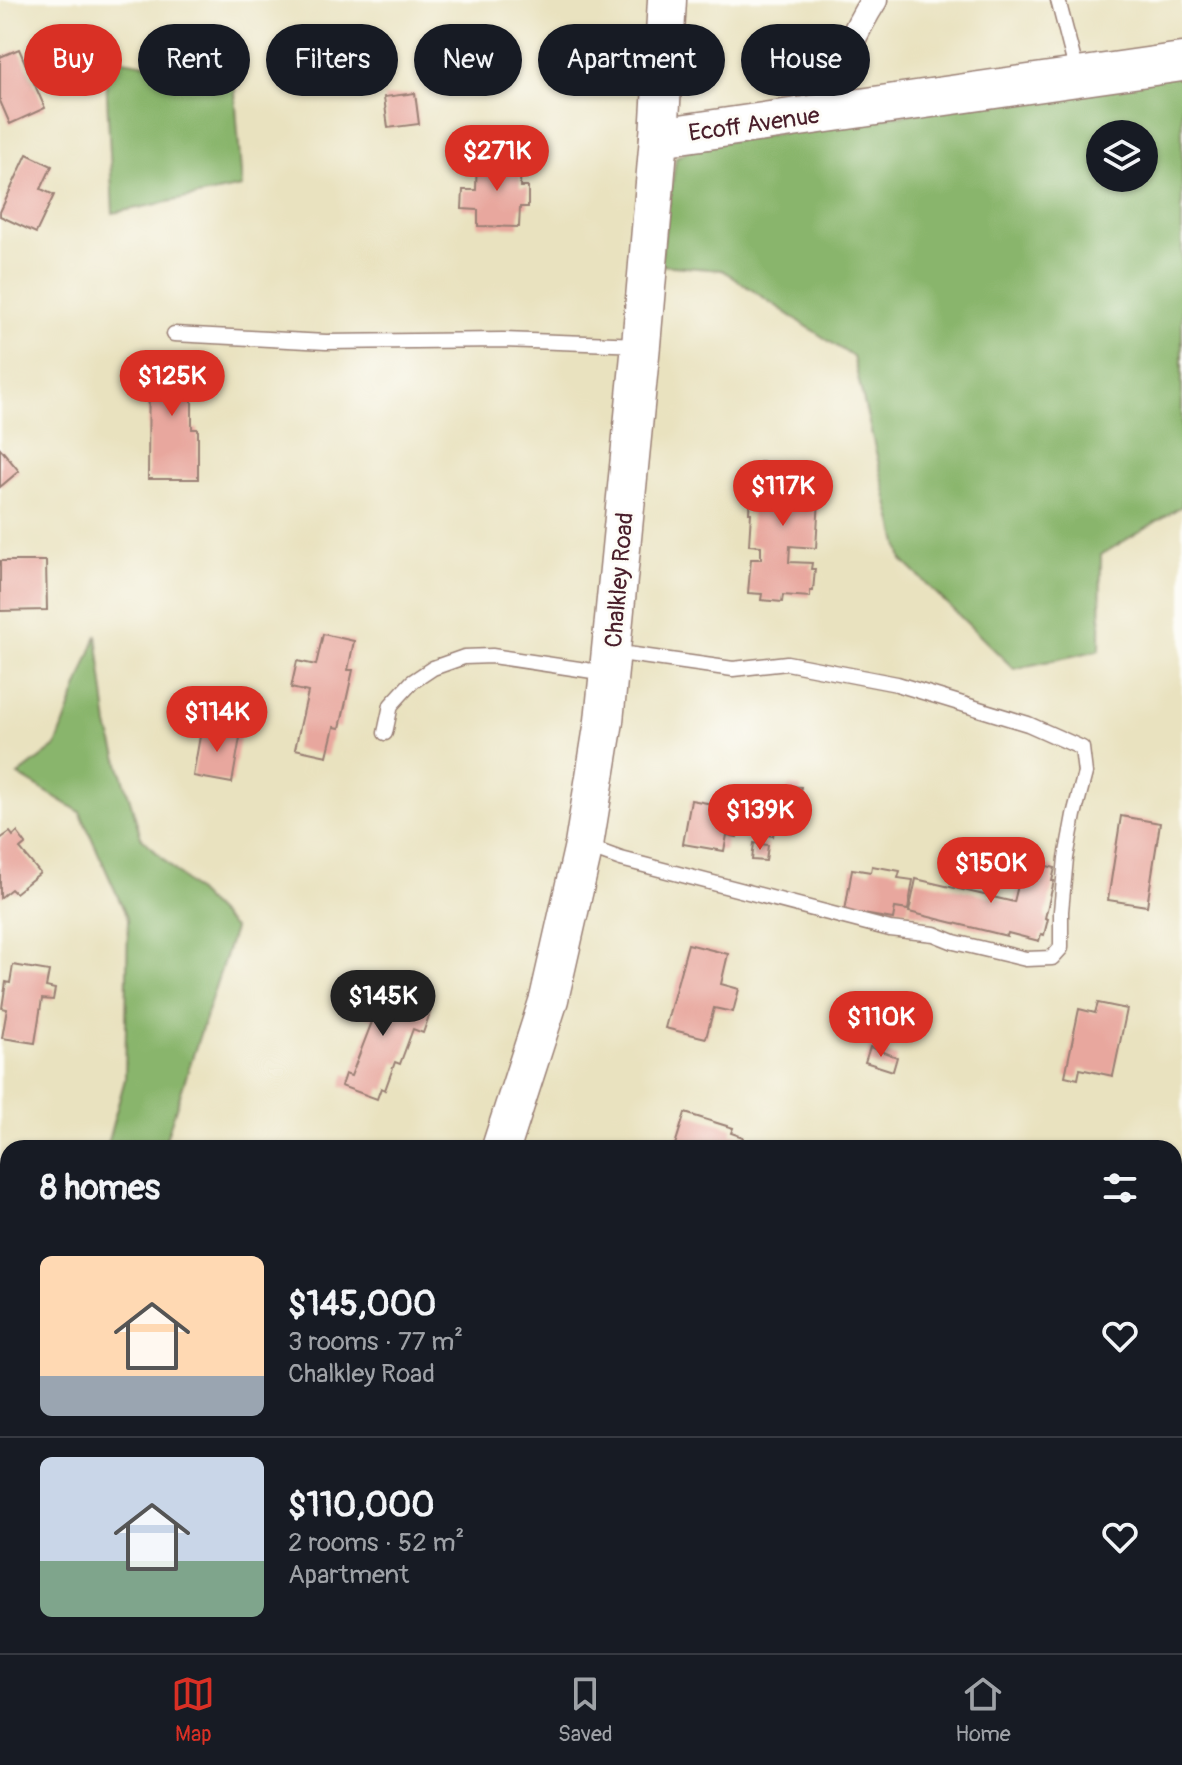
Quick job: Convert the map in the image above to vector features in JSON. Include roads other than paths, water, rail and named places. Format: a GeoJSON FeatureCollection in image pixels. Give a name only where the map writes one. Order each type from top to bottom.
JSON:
{"type":"FeatureCollection","features":[{"type":"Feature","properties":{"kind":"street","name":"Chalkley Road"},"geometry":{"type":"LineString","coordinates":[[504,1140],[549,999],[584,845],[604,721],[641,345],[667,0]]}},
{"type":"Feature","properties":{"kind":"street"},"geometry":{"type":"LineString","coordinates":[[823,115],[840,64],[874,0]]}},
{"type":"Feature","properties":{"kind":"street","name":"Ecoff Avenue"},"geometry":{"type":"LineString","coordinates":[[659,137],[1182,62]]}},
{"type":"Feature","properties":{"kind":"lane"},"geometry":{"type":"LineString","coordinates":[[1058,0],[1078,78]]}},
{"type":"Feature","properties":{"kind":"lane"},"geometry":{"type":"LineString","coordinates":[[174,334],[326,342],[503,340],[641,345]]}},
{"type":"Feature","properties":{"kind":"lane"},"geometry":{"type":"LineString","coordinates":[[385,733],[391,705],[412,682],[433,668],[464,657],[492,656],[733,669],[787,663],[897,684],[1028,724],[1082,748],[1085,773],[1066,858],[1061,948],[1052,958],[1026,959],[954,942],[934,934],[890,929],[621,859],[584,845]]}}]}
